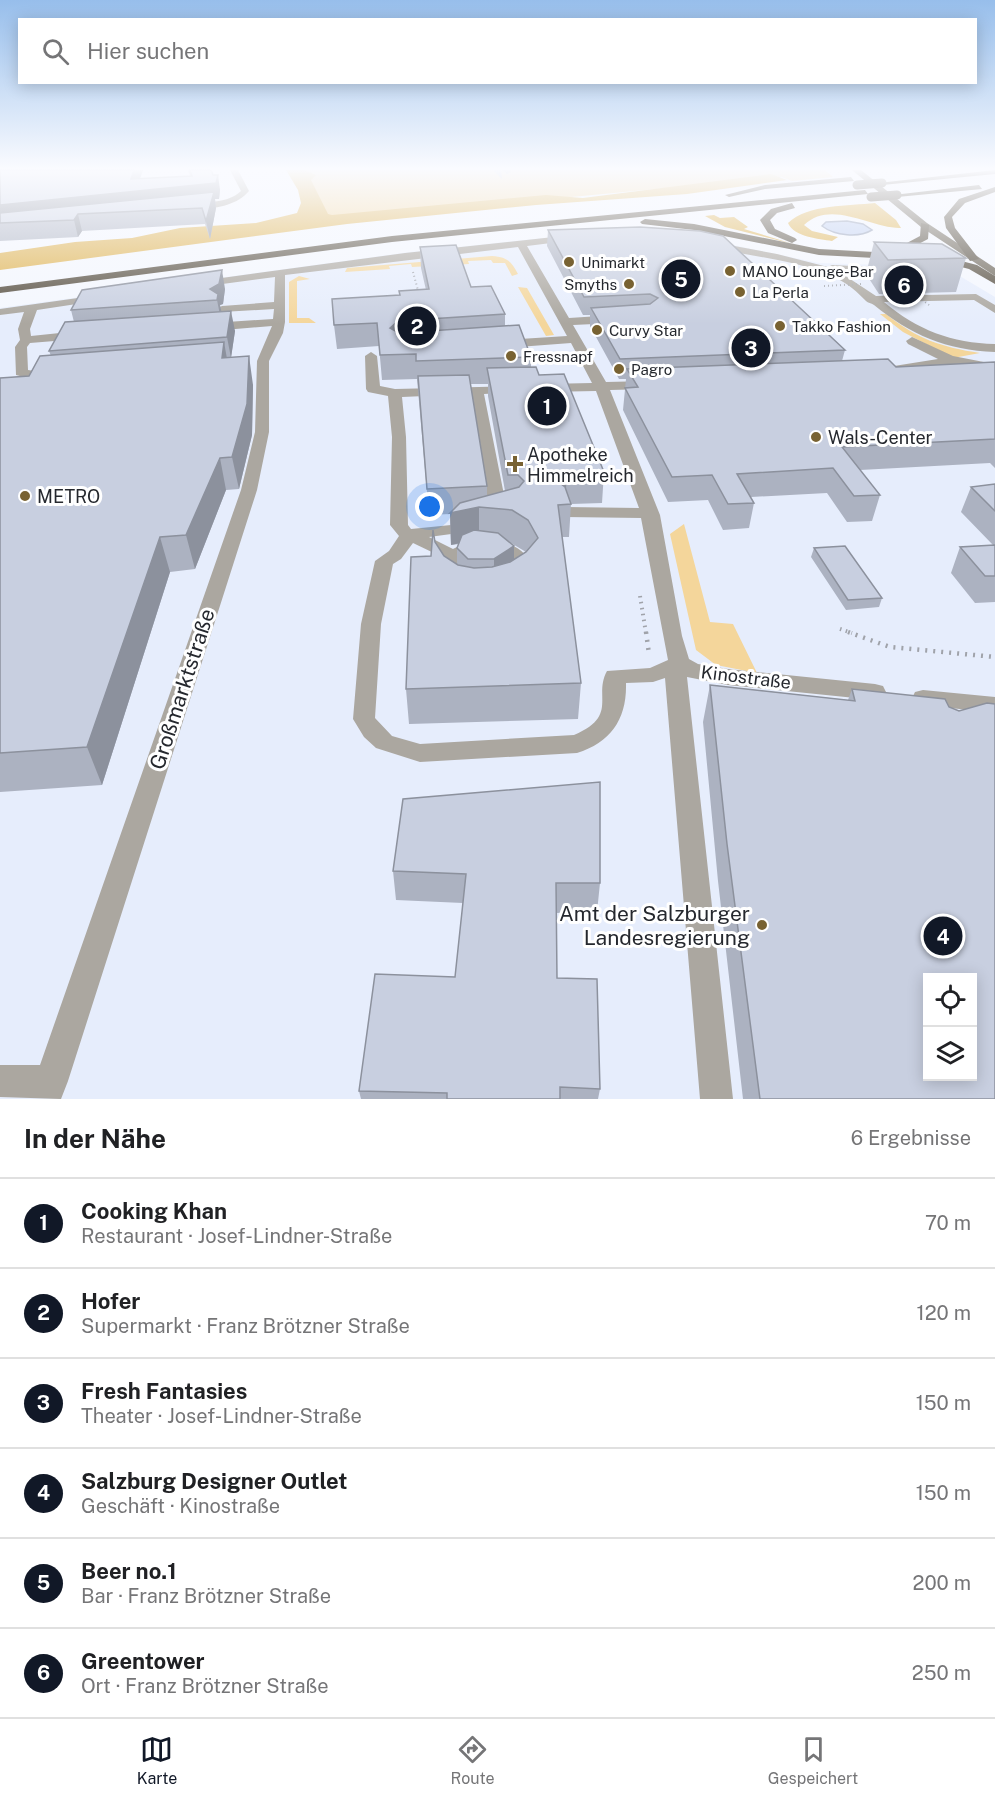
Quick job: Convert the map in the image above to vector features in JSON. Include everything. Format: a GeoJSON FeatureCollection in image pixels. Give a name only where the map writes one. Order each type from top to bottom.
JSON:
{"type":"FeatureCollection","features":[{"type":"Feature","properties":{"kind":"highway"},"geometry":{"type":"LineString","coordinates":[[0,280],[387,230],[478,221]]}},
{"type":"Feature","properties":{"kind":"highway"},"geometry":{"type":"LineString","coordinates":[[0,290],[285,252],[563,221]]}},
{"type":"Feature","properties":{"kind":"highway"},"geometry":{"type":"LineString","coordinates":[[532,224],[569,225],[622,221]]}},
{"type":"Feature","properties":{"kind":"highway"},"geometry":{"type":"LineString","coordinates":[[630,221],[673,224],[819,252],[914,256]]}},
{"type":"Feature","properties":{"kind":"highway"},"geometry":{"type":"LineString","coordinates":[[766,221],[766,226],[790,239],[815,246],[869,250],[893,249],[919,241],[925,237],[924,225]]}},
{"type":"Feature","properties":{"kind":"highway"},"geometry":{"type":"LineString","coordinates":[[947,221],[952,231],[972,251],[974,259]]}},
{"type":"Feature","properties":{"kind":"highway"},"geometry":{"type":"LineString","coordinates":[[962,252],[932,256],[973,267],[995,280]]}},
{"type":"Feature","properties":{"kind":"main road"},"geometry":{"type":"LineString","coordinates":[[919,221],[995,273]]}},
{"type":"Feature","properties":{"kind":"street"},"geometry":{"type":"LineString","coordinates":[[185,286],[521,243],[581,238]]}},
{"type":"Feature","properties":{"kind":"street"},"geometry":{"type":"LineString","coordinates":[[698,242],[838,275],[926,337],[957,345],[995,348]]}},
{"type":"Feature","properties":{"kind":"street","name":"Kinostraße"},"geometry":{"type":"LineString","coordinates":[[521,243],[601,387],[651,515],[677,665],[693,671],[728,676],[995,705]]}},
{"type":"Feature","properties":{"kind":"street"},"geometry":{"type":"LineString","coordinates":[[807,266],[909,270]]}},
{"type":"Feature","properties":{"kind":"street"},"geometry":{"type":"LineString","coordinates":[[807,266],[841,281],[863,298],[874,300],[976,297]]}},
{"type":"Feature","properties":{"kind":"street"},"geometry":{"type":"LineString","coordinates":[[819,272],[904,337],[952,361]]}},
{"type":"Feature","properties":{"kind":"street","name":"Großmarktstraße"},"geometry":{"type":"LineString","coordinates":[[49,1090],[249,490],[262,432],[262,362],[277,333],[279,322],[280,273]]}},
{"type":"Feature","properties":{"kind":"street"},"geometry":{"type":"LineString","coordinates":[[960,287],[995,310]]}},
{"type":"Feature","properties":{"kind":"street"},"geometry":{"type":"LineString","coordinates":[[0,312],[114,296]]}},
{"type":"Feature","properties":{"kind":"street"},"geometry":{"type":"LineString","coordinates":[[222,309],[279,305]]}},
{"type":"Feature","properties":{"kind":"street"},"geometry":{"type":"LineString","coordinates":[[32,307],[24,329],[26,340],[21,347],[18,376],[46,379],[69,377]]}},
{"type":"Feature","properties":{"kind":"street"},"geometry":{"type":"LineString","coordinates":[[566,322],[625,319]]}},
{"type":"Feature","properties":{"kind":"street"},"geometry":{"type":"LineString","coordinates":[[198,328],[279,322]]}},
{"type":"Feature","properties":{"kind":"street"},"geometry":{"type":"LineString","coordinates":[[26,340],[93,334]]}},
{"type":"Feature","properties":{"kind":"street"},"geometry":{"type":"LineString","coordinates":[[490,345],[575,339]]}},
{"type":"Feature","properties":{"kind":"street"},"geometry":{"type":"LineString","coordinates":[[371,356],[373,389],[395,393],[668,384]]}},
{"type":"Feature","properties":{"kind":"street"},"geometry":{"type":"LineString","coordinates":[[952,361],[994,362],[946,373],[885,374],[952,361]]}},
{"type":"Feature","properties":{"kind":"street"},"geometry":{"type":"LineString","coordinates":[[247,363],[262,362]]}},
{"type":"Feature","properties":{"kind":"street"},"geometry":{"type":"LineString","coordinates":[[477,391],[505,514],[472,527],[410,534],[395,555],[384,561],[375,601],[364,718],[372,731],[384,742],[420,753],[577,744],[595,738],[608,726],[616,698],[615,676],[653,675],[677,665],[717,1099]]}},
{"type":"Feature","properties":{"kind":"street"},"geometry":{"type":"LineString","coordinates":[[395,393],[399,437],[399,525],[404,532],[445,551],[446,573],[457,587],[467,591]]}},
{"type":"Feature","properties":{"kind":"street"},"geometry":{"type":"LineString","coordinates":[[565,512],[631,511],[651,515]]}},
{"type":"Feature","properties":{"kind":"street"},"geometry":{"type":"LineString","coordinates":[[446,573],[451,558],[460,551],[478,546],[497,546],[518,556],[526,571],[523,579],[505,591]]}},
{"type":"Feature","properties":{"kind":"street"},"geometry":{"type":"LineString","coordinates":[[0,1081],[49,1090]]}},
{"type":"Feature","properties":{"kind":"path"},"geometry":{"type":"LineString","coordinates":[[413,272],[420,297]]}},
{"type":"Feature","properties":{"kind":"path"},"geometry":{"type":"LineString","coordinates":[[824,286],[861,284]]}},
{"type":"Feature","properties":{"kind":"path"},"geometry":{"type":"LineString","coordinates":[[919,297],[929,305]]}},
{"type":"Feature","properties":{"kind":"path"},"geometry":{"type":"LineString","coordinates":[[840,629],[890,647],[995,657]]}},
{"type":"Feature","properties":{"kind":"shaded area"},"geometry":{"type":"Polygon","coordinates":[[[374,221],[0,270],[0,253],[75,242],[132,238],[180,228],[256,223],[374,221]]]}},
{"type":"Feature","properties":{"kind":"shaded area"},"geometry":{"type":"Polygon","coordinates":[[[715,221],[740,221],[748,227],[744,229],[793,244],[725,227],[715,221]]]}},
{"type":"Feature","properties":{"kind":"shaded area"},"geometry":{"type":"Polygon","coordinates":[[[810,221],[804,225],[812,231],[838,237],[832,241],[814,238],[801,234],[791,228],[788,223],[810,221]]]}},
{"type":"Feature","properties":{"kind":"shaded area"},"geometry":{"type":"Polygon","coordinates":[[[868,221],[897,221],[901,228],[868,221]]]}},
{"type":"Feature","properties":{"kind":"shaded area"},"geometry":{"type":"Polygon","coordinates":[[[582,234],[719,242],[819,263],[913,266],[953,272],[995,297],[995,1099],[0,1099],[0,308],[410,252],[582,234]]]}},
{"type":"Feature","properties":{"kind":"shaded area"},"geometry":{"type":"Polygon","coordinates":[[[492,256],[508,260],[518,274],[512,276],[505,263],[493,263],[491,260],[468,261],[469,264],[412,267],[411,264],[389,266],[390,269],[345,272],[347,268],[492,256]]]}},
{"type":"Feature","properties":{"kind":"shaded area"},"geometry":{"type":"Polygon","coordinates":[[[299,276],[310,279],[297,281],[297,318],[309,318],[316,323],[289,323],[289,282],[299,276]]]}},
{"type":"Feature","properties":{"kind":"shaded area"},"geometry":{"type":"Polygon","coordinates":[[[518,287],[527,288],[554,335],[546,336],[518,287]]]}},
{"type":"Feature","properties":{"kind":"shaded area"},"geometry":{"type":"Polygon","coordinates":[[[880,314],[886,314],[908,330],[930,341],[980,353],[953,358],[903,332],[880,314]]]}},
{"type":"Feature","properties":{"kind":"shaded area"},"geometry":{"type":"Polygon","coordinates":[[[684,524],[710,622],[733,624],[757,673],[716,665],[696,650],[670,534],[684,524]]]}},
{"type":"Feature","properties":{"kind":"water"},"geometry":{"type":"Polygon","coordinates":[[[849,221],[863,224],[872,230],[867,233],[847,235],[833,232],[822,226],[826,222],[849,221]]]}},
{"type":"Feature","properties":{"kind":"building"},"geometry":{"type":"Polygon","coordinates":[[[0,221],[42,221],[0,223],[0,221]]]}},
{"type":"Feature","properties":{"kind":"building"},"geometry":{"type":"Polygon","coordinates":[[[640,227],[700,231],[723,236],[845,350],[620,359],[591,308],[650,304],[658,298],[650,294],[584,297],[548,230],[640,227]]]}},
{"type":"Feature","properties":{"kind":"building"},"geometry":{"type":"Polygon","coordinates":[[[874,242],[942,244],[966,258],[888,260],[874,242]]]}},
{"type":"Feature","properties":{"kind":"building"},"geometry":{"type":"Polygon","coordinates":[[[456,245],[471,287],[491,286],[505,314],[398,321],[390,328],[399,333],[519,325],[531,357],[416,361],[416,354],[380,355],[377,323],[334,325],[332,299],[400,295],[399,291],[429,289],[420,247],[456,245]]]}},
{"type":"Feature","properties":{"kind":"building"},"geometry":{"type":"Polygon","coordinates":[[[222,270],[219,284],[210,289],[218,294],[217,300],[71,310],[82,290],[222,270]]]}},
{"type":"Feature","properties":{"kind":"building"},"geometry":{"type":"Polygon","coordinates":[[[231,311],[227,337],[49,351],[65,322],[231,311]]]}},
{"type":"Feature","properties":{"kind":"building"},"geometry":{"type":"Polygon","coordinates":[[[224,342],[222,358],[249,356],[247,404],[232,457],[220,458],[186,535],[160,537],[87,747],[0,753],[0,378],[29,376],[40,356],[224,342]]]}},
{"type":"Feature","properties":{"kind":"building","name":"Wals-Center"},"geometry":{"type":"Polygon","coordinates":[[[888,359],[896,367],[995,362],[995,439],[842,447],[880,495],[854,496],[833,468],[737,474],[754,503],[728,504],[712,475],[672,477],[625,388],[638,387],[627,369],[888,359]]]}},
{"type":"Feature","properties":{"kind":"building"},"geometry":{"type":"Polygon","coordinates":[[[536,367],[539,375],[564,374],[604,472],[567,473],[556,480],[565,487],[571,504],[558,505],[581,683],[406,689],[411,557],[431,556],[433,530],[435,542],[444,556],[458,565],[474,568],[492,567],[510,562],[526,552],[538,538],[528,520],[512,510],[479,507],[450,513],[460,503],[519,487],[524,481],[518,475],[508,475],[487,368],[536,367]]]}},
{"type":"Feature","properties":{"kind":"building"},"geometry":{"type":"Polygon","coordinates":[[[469,375],[487,486],[427,489],[418,376],[469,375]]]}},
{"type":"Feature","properties":{"kind":"building"},"geometry":{"type":"Polygon","coordinates":[[[995,484],[995,511],[971,487],[995,484]]]}},
{"type":"Feature","properties":{"kind":"building"},"geometry":{"type":"Polygon","coordinates":[[[474,530],[498,533],[514,546],[494,559],[468,559],[457,548],[462,535],[474,530]]]}},
{"type":"Feature","properties":{"kind":"building"},"geometry":{"type":"Polygon","coordinates":[[[995,545],[995,576],[985,576],[960,547],[995,545]]]}},
{"type":"Feature","properties":{"kind":"building"},"geometry":{"type":"Polygon","coordinates":[[[845,546],[882,598],[848,600],[814,548],[845,546]]]}},
{"type":"Feature","properties":{"kind":"building"},"geometry":{"type":"Polygon","coordinates":[[[710,685],[855,701],[852,689],[945,699],[949,707],[959,711],[987,703],[995,704],[995,1099],[760,1099],[727,844],[710,685]]]}},
{"type":"Feature","properties":{"kind":"building"},"geometry":{"type":"Polygon","coordinates":[[[600,782],[600,883],[556,883],[557,978],[597,979],[600,1089],[560,1087],[560,1099],[447,1099],[447,1093],[359,1091],[375,974],[455,977],[466,874],[393,871],[403,799],[600,782]]]}},
{"type":"Feature","properties":{"kind":"place","name":"Unimarkt"},"geometry":{"type":"Point","coordinates":[569,262]}},
{"type":"Feature","properties":{"kind":"place","name":"MANO Lounge-Bar"},"geometry":{"type":"Point","coordinates":[730,271]}},
{"type":"Feature","properties":{"kind":"place","name":"Beer no.1"},"geometry":{"type":"Point","coordinates":[681,279]}},
{"type":"Feature","properties":{"kind":"place","name":"Smyths"},"geometry":{"type":"Point","coordinates":[629,284]}},
{"type":"Feature","properties":{"kind":"place","name":"Greentower"},"geometry":{"type":"Point","coordinates":[904,285]}},
{"type":"Feature","properties":{"kind":"place","name":"La Perla"},"geometry":{"type":"Point","coordinates":[740,292]}},
{"type":"Feature","properties":{"kind":"place","name":"Hofer"},"geometry":{"type":"Point","coordinates":[417,326]}},
{"type":"Feature","properties":{"kind":"place","name":"Takko Fashion"},"geometry":{"type":"Point","coordinates":[780,326]}},
{"type":"Feature","properties":{"kind":"place","name":"Curvy Star"},"geometry":{"type":"Point","coordinates":[597,330]}},
{"type":"Feature","properties":{"kind":"place","name":"Fresh Fantasies"},"geometry":{"type":"Point","coordinates":[751,348]}},
{"type":"Feature","properties":{"kind":"place","name":"Fressnapf"},"geometry":{"type":"Point","coordinates":[511,356]}},
{"type":"Feature","properties":{"kind":"place","name":"Pagro"},"geometry":{"type":"Point","coordinates":[619,369]}},
{"type":"Feature","properties":{"kind":"place","name":"Cooking Khan"},"geometry":{"type":"Point","coordinates":[547,406]}},
{"type":"Feature","properties":{"kind":"place","name":"Wals-Center"},"geometry":{"type":"Point","coordinates":[816,437]}},
{"type":"Feature","properties":{"kind":"place","name":"Apotheke Himmelreich"},"geometry":{"type":"Point","coordinates":[515,464]}},
{"type":"Feature","properties":{"kind":"place","name":"METRO"},"geometry":{"type":"Point","coordinates":[25,496]}},
{"type":"Feature","properties":{"kind":"place","name":"Amt der Salzburger Landesregierung"},"geometry":{"type":"Point","coordinates":[762,925]}},
{"type":"Feature","properties":{"kind":"place","name":"Salzburg Designer Outlet"},"geometry":{"type":"Point","coordinates":[943,936]}}]}
